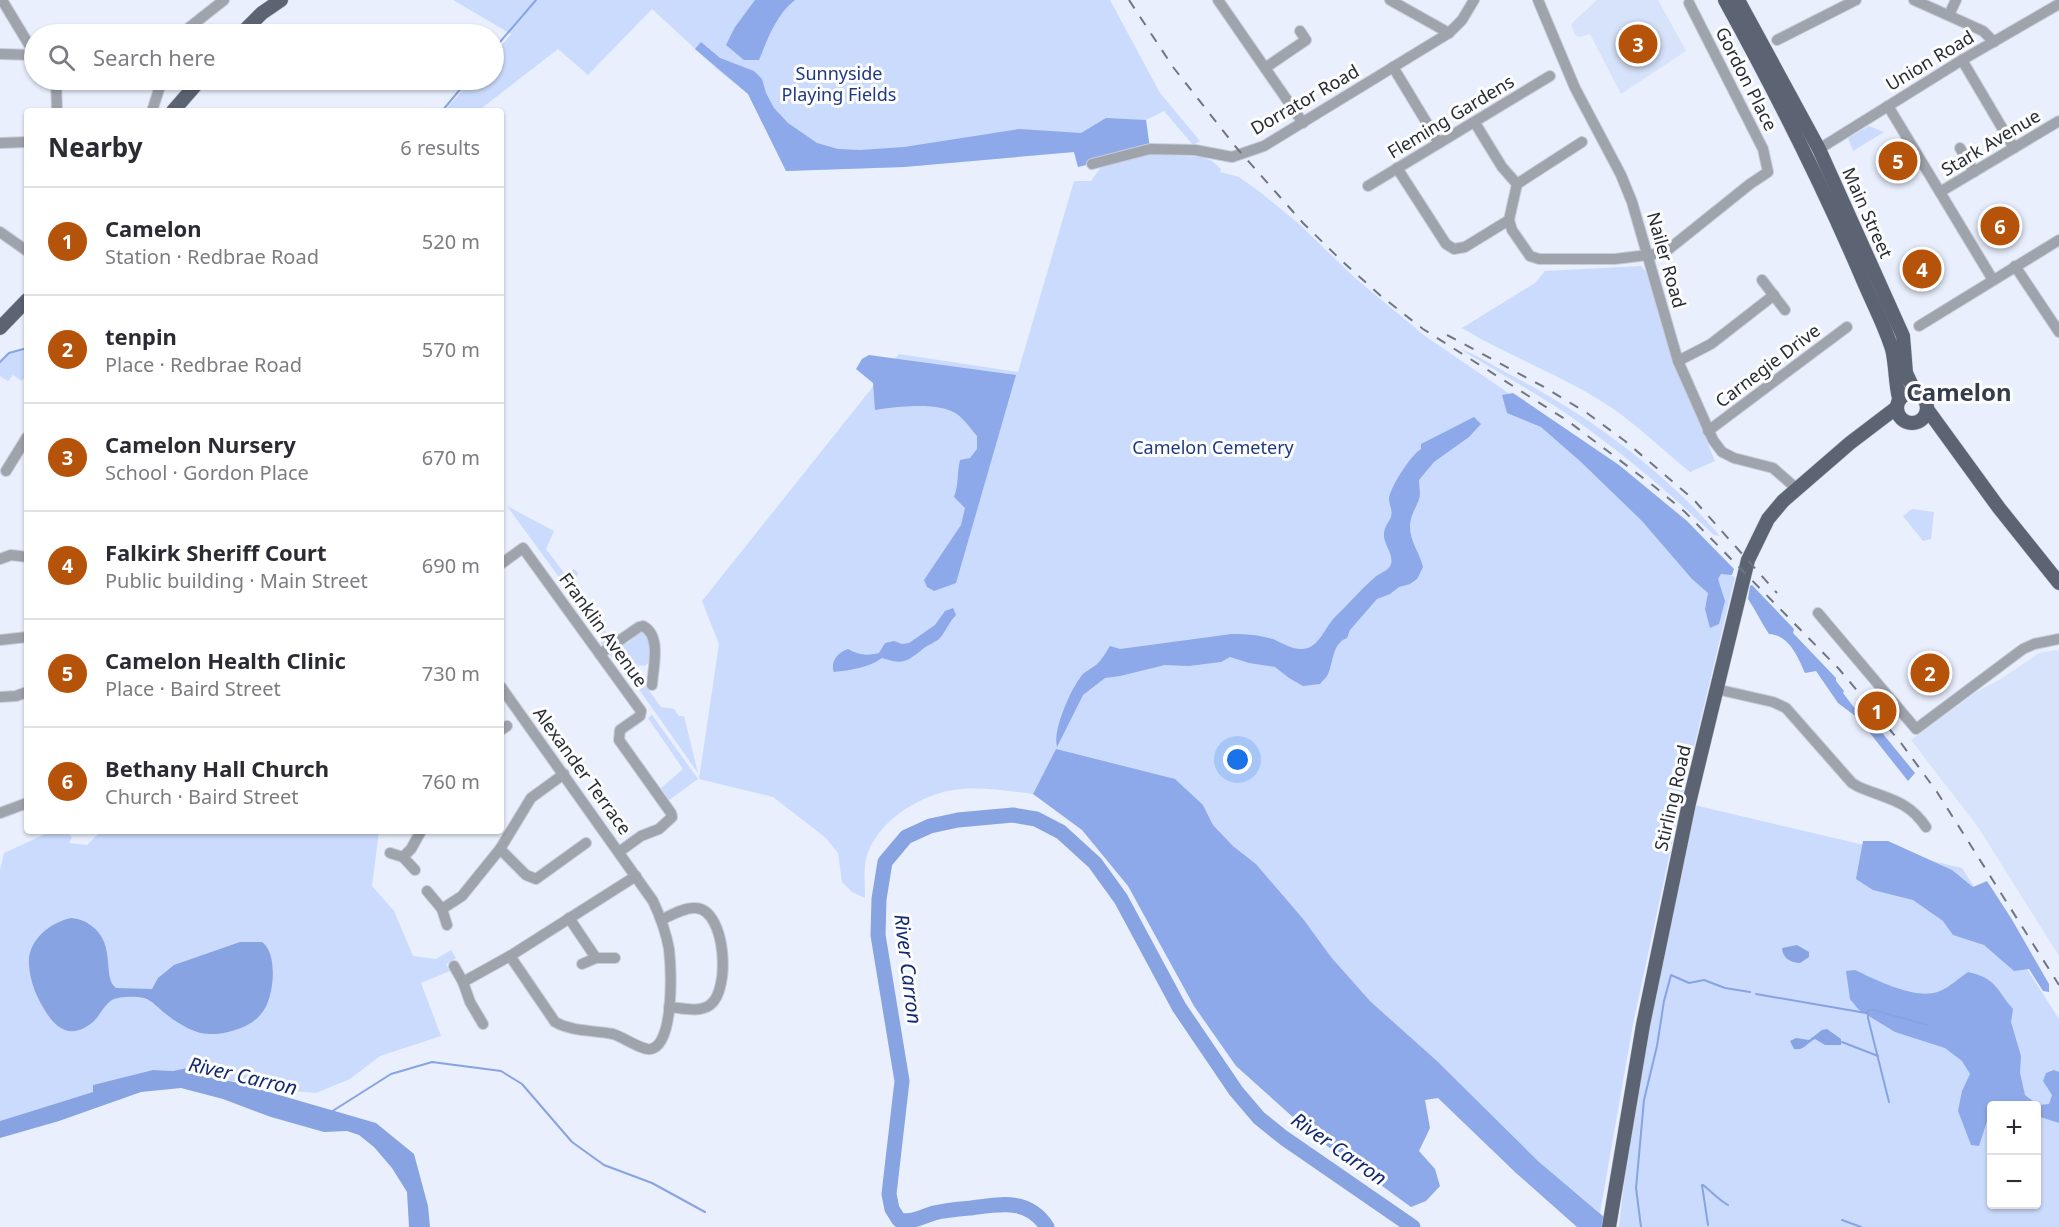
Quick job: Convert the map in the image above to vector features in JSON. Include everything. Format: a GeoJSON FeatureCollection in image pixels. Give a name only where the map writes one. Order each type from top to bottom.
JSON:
{"type":"FeatureCollection","features":[{"type":"Feature","properties":{"kind":"main road"},"geometry":{"type":"LineString","coordinates":[[251,24],[281,0]]}},
{"type":"Feature","properties":{"kind":"main road","name":"Main Street"},"geometry":{"type":"LineString","coordinates":[[1725,0],[1817,176],[1885,330],[1892,350],[1898,403]]}},
{"type":"Feature","properties":{"kind":"main road","name":"Main Street"},"geometry":{"type":"LineString","coordinates":[[1738,0],[1819,149],[1903,336],[1906,373],[1915,392]]}},
{"type":"Feature","properties":{"kind":"main road"},"geometry":{"type":"LineString","coordinates":[[176,108],[191,90]]}},
{"type":"Feature","properties":{"kind":"main road","name":"Main Street"},"geometry":{"type":"LineString","coordinates":[[1817,176],[1813,158],[1819,149]]}},
{"type":"Feature","properties":{"kind":"main road"},"geometry":{"type":"LineString","coordinates":[[0,328],[24,305]]}},
{"type":"Feature","properties":{"kind":"main road"},"geometry":{"type":"LineString","coordinates":[[1946,434],[1910,422],[1897,414],[1898,403],[1906,393],[1915,392],[1923,397],[1927,409],[1946,434],[1999,508],[2058,578]]}},
{"type":"Feature","properties":{"kind":"main road","name":"Stirling Road"},"geometry":{"type":"LineString","coordinates":[[1610,1227],[1643,1025],[1689,803],[1748,560],[1768,519],[1783,501],[1898,403]]}},
{"type":"Feature","properties":{"kind":"main road"},"geometry":{"type":"LineString","coordinates":[[1910,422],[1924,417],[1927,409]]}},
{"type":"Feature","properties":{"kind":"main road","name":"Stirling Road"},"geometry":{"type":"LineString","coordinates":[[1871,428],[1910,422]]}},
{"type":"Feature","properties":{"kind":"street"},"geometry":{"type":"LineString","coordinates":[[2,0],[24,37]]}},
{"type":"Feature","properties":{"kind":"street"},"geometry":{"type":"LineString","coordinates":[[194,24],[225,0]]}},
{"type":"Feature","properties":{"kind":"street"},"geometry":{"type":"LineString","coordinates":[[1218,0],[1303,123]]}},
{"type":"Feature","properties":{"kind":"street"},"geometry":{"type":"LineString","coordinates":[[1390,0],[1449,33]]}},
{"type":"Feature","properties":{"kind":"street","name":"Dorrator Road"},"geometry":{"type":"LineString","coordinates":[[1092,164],[1150,149],[1195,150],[1232,157],[1264,146],[1449,33],[1462,20],[1474,0]]}},
{"type":"Feature","properties":{"kind":"street","name":"Nailer Road"},"geometry":{"type":"LineString","coordinates":[[1538,0],[1575,88],[1632,202],[1678,361],[1708,431],[1722,452],[1734,458],[1773,468],[1797,489]]}},
{"type":"Feature","properties":{"kind":"street"},"geometry":{"type":"LineString","coordinates":[[1777,40],[1856,0]]}},
{"type":"Feature","properties":{"kind":"street"},"geometry":{"type":"LineString","coordinates":[[1914,0],[1983,31],[1994,42]]}},
{"type":"Feature","properties":{"kind":"street"},"geometry":{"type":"LineString","coordinates":[[1949,15],[1956,0]]}},
{"type":"Feature","properties":{"kind":"street","name":"Gordon Place"},"geometry":{"type":"LineString","coordinates":[[1646,256],[1664,253],[1768,172],[1763,149],[1689,3]]}},
{"type":"Feature","properties":{"kind":"street","name":"Union Road"},"geometry":{"type":"LineString","coordinates":[[1819,149],[1962,60],[2059,4]]}},
{"type":"Feature","properties":{"kind":"street"},"geometry":{"type":"LineString","coordinates":[[1265,68],[1306,40],[1300,31]]}},
{"type":"Feature","properties":{"kind":"street"},"geometry":{"type":"LineString","coordinates":[[0,54],[24,54]]}},
{"type":"Feature","properties":{"kind":"street"},"geometry":{"type":"LineString","coordinates":[[1962,60],[2014,148]]}},
{"type":"Feature","properties":{"kind":"street"},"geometry":{"type":"LineString","coordinates":[[1393,67],[1439,142]]}},
{"type":"Feature","properties":{"kind":"street","name":"Fleming Gardens"},"geometry":{"type":"LineString","coordinates":[[1368,186],[1551,76]]}},
{"type":"Feature","properties":{"kind":"street"},"geometry":{"type":"LineString","coordinates":[[56,90],[57,108]]}},
{"type":"Feature","properties":{"kind":"street"},"geometry":{"type":"LineString","coordinates":[[153,108],[159,90]]}},
{"type":"Feature","properties":{"kind":"street"},"geometry":{"type":"LineString","coordinates":[[1887,106],[1993,280]]}},
{"type":"Feature","properties":{"kind":"street","name":"Stark Avenue"},"geometry":{"type":"LineString","coordinates":[[1940,192],[2059,121]]}},
{"type":"Feature","properties":{"kind":"street"},"geometry":{"type":"LineString","coordinates":[[1475,123],[1502,167],[1517,184]]}},
{"type":"Feature","properties":{"kind":"street"},"geometry":{"type":"LineString","coordinates":[[0,143],[24,142]]}},
{"type":"Feature","properties":{"kind":"street"},"geometry":{"type":"LineString","coordinates":[[1582,142],[1517,184],[1509,220],[1512,230],[1530,256],[1539,259],[1615,260],[1646,256]]}},
{"type":"Feature","properties":{"kind":"street"},"geometry":{"type":"LineString","coordinates":[[1960,148],[1974,172]]}},
{"type":"Feature","properties":{"kind":"street"},"geometry":{"type":"LineString","coordinates":[[1397,168],[1446,244],[1454,249],[1465,247],[1509,220]]}},
{"type":"Feature","properties":{"kind":"street"},"geometry":{"type":"LineString","coordinates":[[0,232],[24,249]]}},
{"type":"Feature","properties":{"kind":"street"},"geometry":{"type":"LineString","coordinates":[[1919,326],[2059,240]]}},
{"type":"Feature","properties":{"kind":"street"},"geometry":{"type":"LineString","coordinates":[[2015,266],[2059,332]]}},
{"type":"Feature","properties":{"kind":"street"},"geometry":{"type":"LineString","coordinates":[[1762,280],[1785,310]]}},
{"type":"Feature","properties":{"kind":"street"},"geometry":{"type":"LineString","coordinates":[[1678,361],[1711,344],[1774,295]]}},
{"type":"Feature","properties":{"kind":"street","name":"Carnegie Drive"},"geometry":{"type":"LineString","coordinates":[[1708,431],[1847,327]]}},
{"type":"Feature","properties":{"kind":"street"},"geometry":{"type":"LineString","coordinates":[[6,471],[24,442]]}},
{"type":"Feature","properties":{"kind":"street","name":"Franklin Avenue"},"geometry":{"type":"LineString","coordinates":[[504,562],[523,548],[640,711],[640,716],[620,730],[619,740],[672,817],[659,829],[641,836],[619,852]]}},
{"type":"Feature","properties":{"kind":"street"},"geometry":{"type":"LineString","coordinates":[[0,559],[10,555],[24,557]]}},
{"type":"Feature","properties":{"kind":"street"},"geometry":{"type":"LineString","coordinates":[[1818,613],[1916,729],[2023,649],[2034,644],[2059,639]]}},
{"type":"Feature","properties":{"kind":"street"},"geometry":{"type":"LineString","coordinates":[[600,654],[643,626],[651,632],[655,650],[649,677]]}},
{"type":"Feature","properties":{"kind":"street"},"geometry":{"type":"LineString","coordinates":[[0,640],[24,637]]}},
{"type":"Feature","properties":{"kind":"street"},"geometry":{"type":"LineString","coordinates":[[1716,689],[1780,704],[1794,716],[1852,783],[1859,788],[1923,812],[1926,827]]}},
{"type":"Feature","properties":{"kind":"street","name":"Alexander Terrace"},"geometry":{"type":"LineString","coordinates":[[504,691],[653,901],[669,950],[668,1022],[659,1044],[646,1049],[615,1035],[564,1027],[555,1022],[510,956]]}},
{"type":"Feature","properties":{"kind":"street"},"geometry":{"type":"LineString","coordinates":[[0,697],[24,693]]}},
{"type":"Feature","properties":{"kind":"street"},"geometry":{"type":"LineString","coordinates":[[442,909],[462,896],[501,849],[531,798],[564,774]]}},
{"type":"Feature","properties":{"kind":"street"},"geometry":{"type":"LineString","coordinates":[[0,813],[24,804]]}},
{"type":"Feature","properties":{"kind":"street"},"geometry":{"type":"LineString","coordinates":[[403,857],[411,849],[419,834]]}},
{"type":"Feature","properties":{"kind":"street"},"geometry":{"type":"LineString","coordinates":[[501,849],[526,875],[536,879],[586,843]]}},
{"type":"Feature","properties":{"kind":"street"},"geometry":{"type":"LineString","coordinates":[[390,853],[403,857],[416,870]]}},
{"type":"Feature","properties":{"kind":"street"},"geometry":{"type":"LineString","coordinates":[[463,982],[510,956],[636,876]]}},
{"type":"Feature","properties":{"kind":"street"},"geometry":{"type":"LineString","coordinates":[[427,891],[442,909],[447,925]]}},
{"type":"Feature","properties":{"kind":"street"},"geometry":{"type":"LineString","coordinates":[[661,920],[695,908],[706,911],[716,924],[721,951],[722,981],[716,1000],[702,1009],[669,1007]]}},
{"type":"Feature","properties":{"kind":"street"},"geometry":{"type":"LineString","coordinates":[[569,918],[596,958]]}},
{"type":"Feature","properties":{"kind":"street"},"geometry":{"type":"LineString","coordinates":[[582,964],[596,958],[615,958]]}},
{"type":"Feature","properties":{"kind":"street"},"geometry":{"type":"LineString","coordinates":[[454,966],[483,1024]]}},
{"type":"Feature","properties":{"kind":"shaded area"},"geometry":{"type":"Polygon","coordinates":[[[755,0],[795,0],[788,6],[769,35],[759,60],[744,60],[726,45],[735,27],[755,0]]]}},
{"type":"Feature","properties":{"kind":"shaded area"},"geometry":{"type":"Polygon","coordinates":[[[1597,0],[1658,0],[1686,51],[1621,94],[1590,34],[1579,37],[1575,35],[1571,24],[1597,0]]]}},
{"type":"Feature","properties":{"kind":"shaded area"},"geometry":{"type":"Polygon","coordinates":[[[701,42],[720,58],[754,71],[762,79],[774,108],[788,123],[817,143],[838,149],[904,147],[1019,129],[1081,133],[1106,118],[1146,120],[1150,149],[1078,167],[1074,152],[904,167],[786,171],[748,94],[695,49],[701,42]]]}},
{"type":"Feature","properties":{"kind":"shaded area"},"geometry":{"type":"Polygon","coordinates":[[[869,355],[1016,375],[956,583],[934,591],[927,587],[924,580],[961,525],[965,508],[954,497],[959,465],[960,460],[970,458],[977,449],[977,436],[958,415],[941,408],[918,406],[875,410],[873,383],[856,369],[862,359],[869,355]]]}},
{"type":"Feature","properties":{"kind":"shaded area"},"geometry":{"type":"Polygon","coordinates":[[[1513,393],[1619,465],[1687,521],[1734,569],[1732,575],[1721,574],[1718,579],[1725,601],[1719,624],[1710,628],[1705,609],[1708,593],[1692,579],[1642,521],[1541,427],[1507,413],[1502,395],[1513,393]]]}},
{"type":"Feature","properties":{"kind":"shaded area"},"geometry":{"type":"Polygon","coordinates":[[[1474,417],[1481,424],[1469,437],[1434,462],[1419,480],[1420,497],[1410,523],[1412,538],[1423,567],[1417,579],[1377,599],[1350,630],[1347,638],[1335,649],[1327,676],[1320,684],[1303,686],[1275,667],[1230,657],[1221,662],[1189,666],[1165,665],[1105,678],[1083,695],[1057,747],[1057,730],[1074,687],[1084,673],[1100,661],[1110,646],[1120,649],[1232,634],[1273,639],[1299,649],[1313,645],[1331,621],[1376,576],[1390,566],[1392,560],[1384,534],[1391,517],[1389,498],[1397,479],[1421,449],[1421,444],[1474,417]]]}},
{"type":"Feature","properties":{"kind":"shaded area"},"geometry":{"type":"Polygon","coordinates":[[[1752,585],[1836,678],[1843,693],[1862,718],[1865,717],[1876,730],[1879,729],[1915,773],[1908,781],[1858,718],[1838,703],[1816,671],[1805,673],[1792,648],[1782,638],[1769,634],[1748,599],[1752,585]]]}},
{"type":"Feature","properties":{"kind":"shaded area"},"geometry":{"type":"Polygon","coordinates":[[[953,608],[956,615],[940,638],[909,659],[900,662],[882,658],[865,666],[834,672],[834,661],[844,650],[870,654],[879,653],[885,643],[894,641],[902,644],[909,643],[935,625],[945,611],[953,608]]]}},
{"type":"Feature","properties":{"kind":"shaded area"},"geometry":{"type":"Polygon","coordinates":[[[2056,650],[2059,652],[2059,956],[1978,827],[1911,740],[1978,691],[2001,679],[2039,653],[2056,650]]]}},
{"type":"Feature","properties":{"kind":"shaded area"},"geometry":{"type":"Polygon","coordinates":[[[1056,749],[1175,779],[1203,805],[1213,825],[1233,846],[1256,864],[1304,920],[1331,957],[1370,1001],[1437,1061],[1538,1161],[1610,1222],[1609,1227],[1577,1227],[1516,1173],[1438,1098],[1425,1100],[1430,1128],[1419,1151],[1435,1169],[1440,1186],[1426,1201],[1411,1207],[1315,1137],[1236,1066],[1194,1006],[1128,886],[1082,830],[1033,794],[1056,749]]]}},
{"type":"Feature","properties":{"kind":"shaded area"},"geometry":{"type":"Polygon","coordinates":[[[1863,841],[1888,841],[1952,870],[1973,887],[1987,881],[2049,984],[2049,992],[2043,991],[2029,969],[2014,971],[1984,945],[1953,935],[1943,921],[1913,900],[1873,890],[1856,879],[1863,841]]]}},
{"type":"Feature","properties":{"kind":"shaded area"},"geometry":{"type":"Polygon","coordinates":[[[71,918],[88,923],[100,934],[107,952],[110,977],[116,988],[152,989],[158,978],[174,965],[240,942],[262,942],[271,956],[273,966],[269,999],[257,1019],[224,1033],[205,1034],[193,1030],[181,1025],[147,999],[137,997],[123,997],[109,1002],[94,1021],[80,1030],[62,1029],[51,1019],[37,995],[31,978],[29,956],[41,934],[55,924],[71,918]]]}},
{"type":"Feature","properties":{"kind":"shaded area"},"geometry":{"type":"Polygon","coordinates":[[[1797,945],[1809,952],[1809,957],[1800,963],[1787,959],[1782,948],[1797,945]]]}},
{"type":"Feature","properties":{"kind":"shaded area"},"geometry":{"type":"Polygon","coordinates":[[[1855,970],[1897,988],[1920,993],[1940,991],[1968,972],[1990,981],[2013,1009],[2011,1022],[2021,1056],[2020,1073],[2025,1095],[2033,1101],[1987,1101],[1987,1121],[1979,1146],[1971,1145],[1958,1111],[1962,1091],[1970,1074],[1962,1061],[1945,1048],[1895,1032],[1859,1010],[1850,999],[1846,971],[1855,970]]]}},
{"type":"Feature","properties":{"kind":"shaded area"},"geometry":{"type":"Polygon","coordinates":[[[1827,1029],[1841,1039],[1841,1045],[1825,1045],[1815,1039],[1803,1048],[1794,1049],[1790,1041],[1796,1038],[1809,1040],[1827,1029]]]}},
{"type":"Feature","properties":{"kind":"shaded area"},"geometry":{"type":"Polygon","coordinates":[[[187,1068],[192,1074],[234,1082],[376,1123],[414,1154],[428,1206],[430,1227],[409,1227],[407,1192],[392,1168],[374,1147],[359,1135],[347,1131],[324,1132],[271,1117],[223,1099],[181,1088],[141,1092],[59,1121],[0,1138],[0,1121],[93,1092],[93,1085],[153,1070],[173,1071],[187,1068]]]}},
{"type":"Feature","properties":{"kind":"shaded area"},"geometry":{"type":"Polygon","coordinates":[[[2054,1070],[2059,1072],[2059,1123],[2041,1117],[2041,1105],[2049,1104],[2052,1095],[2043,1081],[2046,1073],[2054,1070]]]}},
{"type":"Feature","properties":{"kind":"green space","name":"Sunnyside Playing Fields"},"geometry":{"type":"Polygon","coordinates":[[[453,0],[1110,0],[1160,93],[1200,141],[1193,145],[1164,111],[1146,120],[1150,149],[1078,167],[1074,152],[904,167],[786,171],[748,94],[718,70],[652,9],[588,75],[558,49],[482,108],[447,108],[463,90],[504,90],[504,42],[511,34],[504,30],[504,24],[494,24],[453,0]]]}},
{"type":"Feature","properties":{"kind":"green space"},"geometry":{"type":"Polygon","coordinates":[[[1869,126],[1884,132],[1853,151],[1848,138],[1869,126]]]}},
{"type":"Feature","properties":{"kind":"green space","name":"Camelon Cemetery"},"geometry":{"type":"Polygon","coordinates":[[[1148,154],[1202,157],[1212,161],[1221,169],[1220,172],[1239,177],[1260,192],[1298,223],[1355,278],[1425,336],[1545,418],[1713,567],[1735,577],[1681,801],[1633,1024],[1600,1213],[1538,1161],[1437,1061],[1370,1001],[1331,957],[1304,920],[1256,864],[1233,846],[1213,825],[1203,805],[1056,750],[1033,794],[1004,790],[954,790],[925,798],[898,815],[885,826],[868,851],[865,866],[865,898],[852,892],[842,882],[838,853],[826,838],[773,797],[699,779],[719,644],[702,601],[899,354],[1018,372],[1074,181],[1091,181],[1101,167],[1148,154]]]}},
{"type":"Feature","properties":{"kind":"green space"},"geometry":{"type":"Polygon","coordinates":[[[1641,266],[1646,272],[1674,362],[1715,461],[1690,472],[1612,408],[1557,376],[1462,328],[1535,283],[1545,271],[1641,266]]]}},
{"type":"Feature","properties":{"kind":"green space"},"geometry":{"type":"Polygon","coordinates":[[[24,349],[22,381],[13,375],[8,381],[0,376],[0,362],[9,353],[24,349]]]}},
{"type":"Feature","properties":{"kind":"green space"},"geometry":{"type":"Polygon","coordinates":[[[1460,349],[1479,357],[1567,407],[1622,445],[1674,488],[1720,536],[1714,535],[1648,476],[1577,421],[1460,349]]]}},
{"type":"Feature","properties":{"kind":"green space"},"geometry":{"type":"Polygon","coordinates":[[[507,506],[554,531],[546,549],[565,574],[574,569],[578,573],[576,581],[567,588],[507,506]]]}},
{"type":"Feature","properties":{"kind":"green space"},"geometry":{"type":"Polygon","coordinates":[[[1912,509],[1934,512],[1931,539],[1923,541],[1903,516],[1912,509]]]}},
{"type":"Feature","properties":{"kind":"green space"},"geometry":{"type":"Polygon","coordinates":[[[577,592],[613,641],[604,647],[601,643],[601,636],[572,596],[577,592]]]}},
{"type":"Feature","properties":{"kind":"green space"},"geometry":{"type":"Polygon","coordinates":[[[637,632],[646,632],[651,648],[650,661],[645,666],[639,665],[637,674],[661,707],[674,709],[679,716],[684,716],[698,773],[619,661],[612,658],[609,653],[623,642],[628,643],[637,632]]]}},
{"type":"Feature","properties":{"kind":"green space"},"geometry":{"type":"Polygon","coordinates":[[[652,715],[698,779],[669,800],[661,788],[683,769],[648,718],[652,715]]]}},
{"type":"Feature","properties":{"kind":"green space"},"geometry":{"type":"Polygon","coordinates":[[[1694,805],[1962,868],[2059,1019],[2059,1227],[1619,1227],[1633,1121],[1661,963],[1694,805]]]}},
{"type":"Feature","properties":{"kind":"green space"},"geometry":{"type":"Polygon","coordinates":[[[45,834],[69,834],[72,837],[69,843],[87,845],[98,834],[379,834],[372,886],[394,911],[413,956],[436,959],[451,950],[456,958],[446,964],[450,971],[421,983],[441,1036],[380,1056],[350,1079],[316,1093],[290,1091],[191,1074],[187,1068],[173,1071],[153,1070],[93,1085],[93,1092],[0,1121],[0,870],[4,853],[45,834]]]}},
{"type":"Feature","properties":{"kind":"waterway"},"geometry":{"type":"LineString","coordinates":[[504,37],[536,0]]}},
{"type":"Feature","properties":{"kind":"waterway"},"geometry":{"type":"LineString","coordinates":[[445,108],[460,90]]}},
{"type":"Feature","properties":{"kind":"waterway"},"geometry":{"type":"LineString","coordinates":[[0,362],[9,353],[24,349]]}},
{"type":"Feature","properties":{"kind":"waterway","name":"River Carron"},"geometry":{"type":"LineString","coordinates":[[1047,1227],[1031,1211],[1013,1205],[948,1210],[909,1221],[899,1220],[892,1209],[889,1194],[902,1081],[878,935],[879,899],[885,862],[906,837],[930,826],[958,820],[1013,815],[1036,819],[1061,832],[1095,863],[1121,899],[1179,1007],[1236,1091],[1259,1118],[1284,1138],[1413,1227]]}},
{"type":"Feature","properties":{"kind":"waterway"},"geometry":{"type":"LineString","coordinates":[[1641,1227],[1636,1188],[1644,1100],[1671,975],[1689,983],[1704,980],[1725,988],[1750,992]]}},
{"type":"Feature","properties":{"kind":"waterway"},"geometry":{"type":"LineString","coordinates":[[1756,994],[1866,1013],[1868,1010],[1889,1102]]}},
{"type":"Feature","properties":{"kind":"waterway"},"geometry":{"type":"LineString","coordinates":[[1869,1010],[1927,1025]]}},
{"type":"Feature","properties":{"kind":"waterway"},"geometry":{"type":"LineString","coordinates":[[1842,1042],[1878,1056]]}},
{"type":"Feature","properties":{"kind":"waterway"},"geometry":{"type":"LineString","coordinates":[[331,1112],[391,1074],[432,1062],[501,1071],[522,1084],[572,1142],[604,1165],[652,1183],[705,1212]]}},
{"type":"Feature","properties":{"kind":"waterway"},"geometry":{"type":"LineString","coordinates":[[1702,1185],[1708,1225]]}},
{"type":"Feature","properties":{"kind":"waterway"},"geometry":{"type":"LineString","coordinates":[[1703,1185],[1728,1205]]}},
{"type":"Feature","properties":{"kind":"waterway"},"geometry":{"type":"LineString","coordinates":[[1842,1220],[1861,1227]]}},
{"type":"Feature","properties":{"kind":"railway"},"geometry":{"type":"LineString","coordinates":[[1129,0],[1173,67],[1235,146],[1303,223],[1343,262],[1423,329],[1568,421],[1655,487],[1685,512],[1839,669],[1901,743],[1937,792],[2059,985]]}},
{"type":"Feature","properties":{"kind":"railway"},"geometry":{"type":"LineString","coordinates":[[1447,335],[1544,387],[1587,413],[1625,441],[1694,500],[1777,593]]}},
{"type":"Feature","properties":{"kind":"place","name":"Camelon Nursery"},"geometry":{"type":"Point","coordinates":[1638,44]}},
{"type":"Feature","properties":{"kind":"place","name":"Camelon Health Clinic"},"geometry":{"type":"Point","coordinates":[1898,161]}},
{"type":"Feature","properties":{"kind":"place","name":"Bethany Hall Church"},"geometry":{"type":"Point","coordinates":[2000,226]}},
{"type":"Feature","properties":{"kind":"place","name":"Falkirk Sheriff Court"},"geometry":{"type":"Point","coordinates":[1922,269]}},
{"type":"Feature","properties":{"kind":"place","name":"tenpin"},"geometry":{"type":"Point","coordinates":[1930,673]}},
{"type":"Feature","properties":{"kind":"place","name":"Camelon"},"geometry":{"type":"Point","coordinates":[1877,711]}},
{"type":"Feature","properties":{"kind":"district","name":"Camelon"},"geometry":{"type":"Point","coordinates":[1959,393]}}]}
